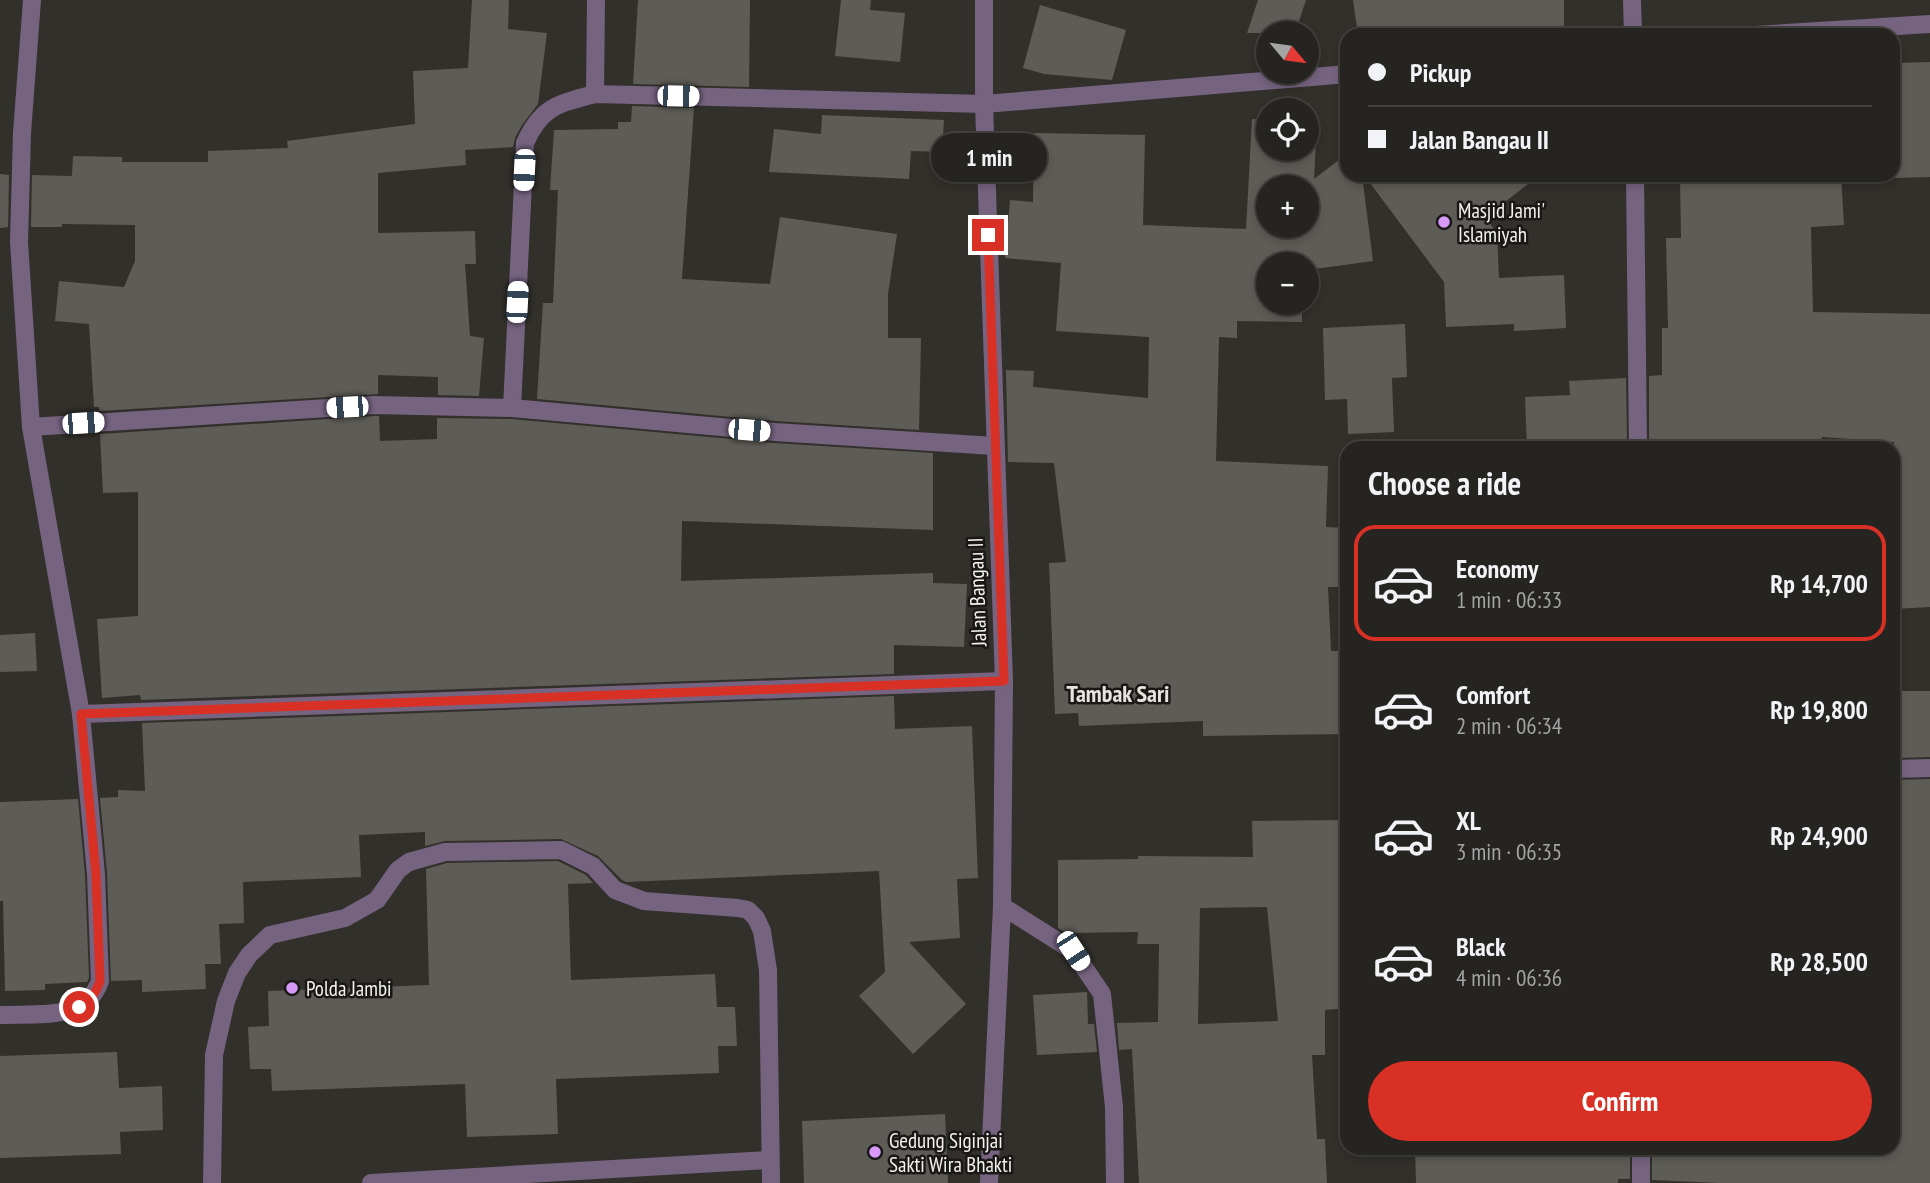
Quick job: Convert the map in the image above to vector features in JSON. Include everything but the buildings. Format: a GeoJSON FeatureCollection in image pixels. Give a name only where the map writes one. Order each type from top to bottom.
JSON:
{"type":"FeatureCollection","features":[{"type":"Feature","properties":{"kind":"street"},"geometry":{"type":"LineString","coordinates":[[0,1015],[64,1012],[79,1007],[89,1002],[100,981],[96,874],[81,714],[31,427],[19,242],[22,133],[32,0]]}},
{"type":"Feature","properties":{"kind":"street"},"geometry":{"type":"LineString","coordinates":[[594,94],[596,0]]}},
{"type":"Feature","properties":{"kind":"street","name":"Jalan Bangau II"},"geometry":{"type":"LineString","coordinates":[[984,0],[984,104],[994,446],[1004,681],[1002,906],[989,1183]]}},
{"type":"Feature","properties":{"kind":"street"},"geometry":{"type":"LineString","coordinates":[[1632,0],[1633,28]]}},
{"type":"Feature","properties":{"kind":"street"},"geometry":{"type":"LineString","coordinates":[[1866,28],[1930,24]]}},
{"type":"Feature","properties":{"kind":"street"},"geometry":{"type":"LineString","coordinates":[[512,408],[525,144],[534,123],[548,111],[566,102],[594,94],[984,104],[1340,75]]}},
{"type":"Feature","properties":{"kind":"street"},"geometry":{"type":"LineString","coordinates":[[1635,182],[1638,441]]}},
{"type":"Feature","properties":{"kind":"street"},"geometry":{"type":"LineString","coordinates":[[31,427],[374,405],[512,408],[775,432],[994,446]]}},
{"type":"Feature","properties":{"kind":"street"},"geometry":{"type":"LineString","coordinates":[[81,714],[1004,681]]}},
{"type":"Feature","properties":{"kind":"street"},"geometry":{"type":"LineString","coordinates":[[1900,769],[1930,768]]}},
{"type":"Feature","properties":{"kind":"street"},"geometry":{"type":"LineString","coordinates":[[212,1183],[214,1055],[226,1001],[237,973],[249,955],[270,935],[345,918],[377,900],[398,870],[409,862],[445,852],[561,850],[593,866],[615,890],[643,901],[748,910],[756,918],[762,931],[768,970],[771,1183]]}},
{"type":"Feature","properties":{"kind":"street"},"geometry":{"type":"LineString","coordinates":[[1002,906],[1073,951],[1101,993],[1114,1107],[1115,1183]]}},
{"type":"Feature","properties":{"kind":"street"},"geometry":{"type":"LineString","coordinates":[[1641,1155],[1641,1183]]}},
{"type":"Feature","properties":{"kind":"street"},"geometry":{"type":"LineString","coordinates":[[371,1183],[770,1160]]}},
{"type":"Feature","properties":{"kind":"place","name":"Masjid Jami' Islamiyah"},"geometry":{"type":"Point","coordinates":[1444,222]}},
{"type":"Feature","properties":{"kind":"place","name":"Polda Jambi"},"geometry":{"type":"Point","coordinates":[292,988]}},
{"type":"Feature","properties":{"kind":"place","name":"Gedung Siginjai Sakti Wira Bhakti"},"geometry":{"type":"Point","coordinates":[875,1152]}},
{"type":"Feature","properties":{"kind":"district","name":"Tambak Sari"},"geometry":{"type":"Point","coordinates":[1118,693]}},
{"type":"Feature","properties":{"kind":"route"},"geometry":{"type":"LineString","coordinates":[[79,1007],[89,1002],[100,981],[96,874],[81,714],[1004,681],[988,235]]}}]}
